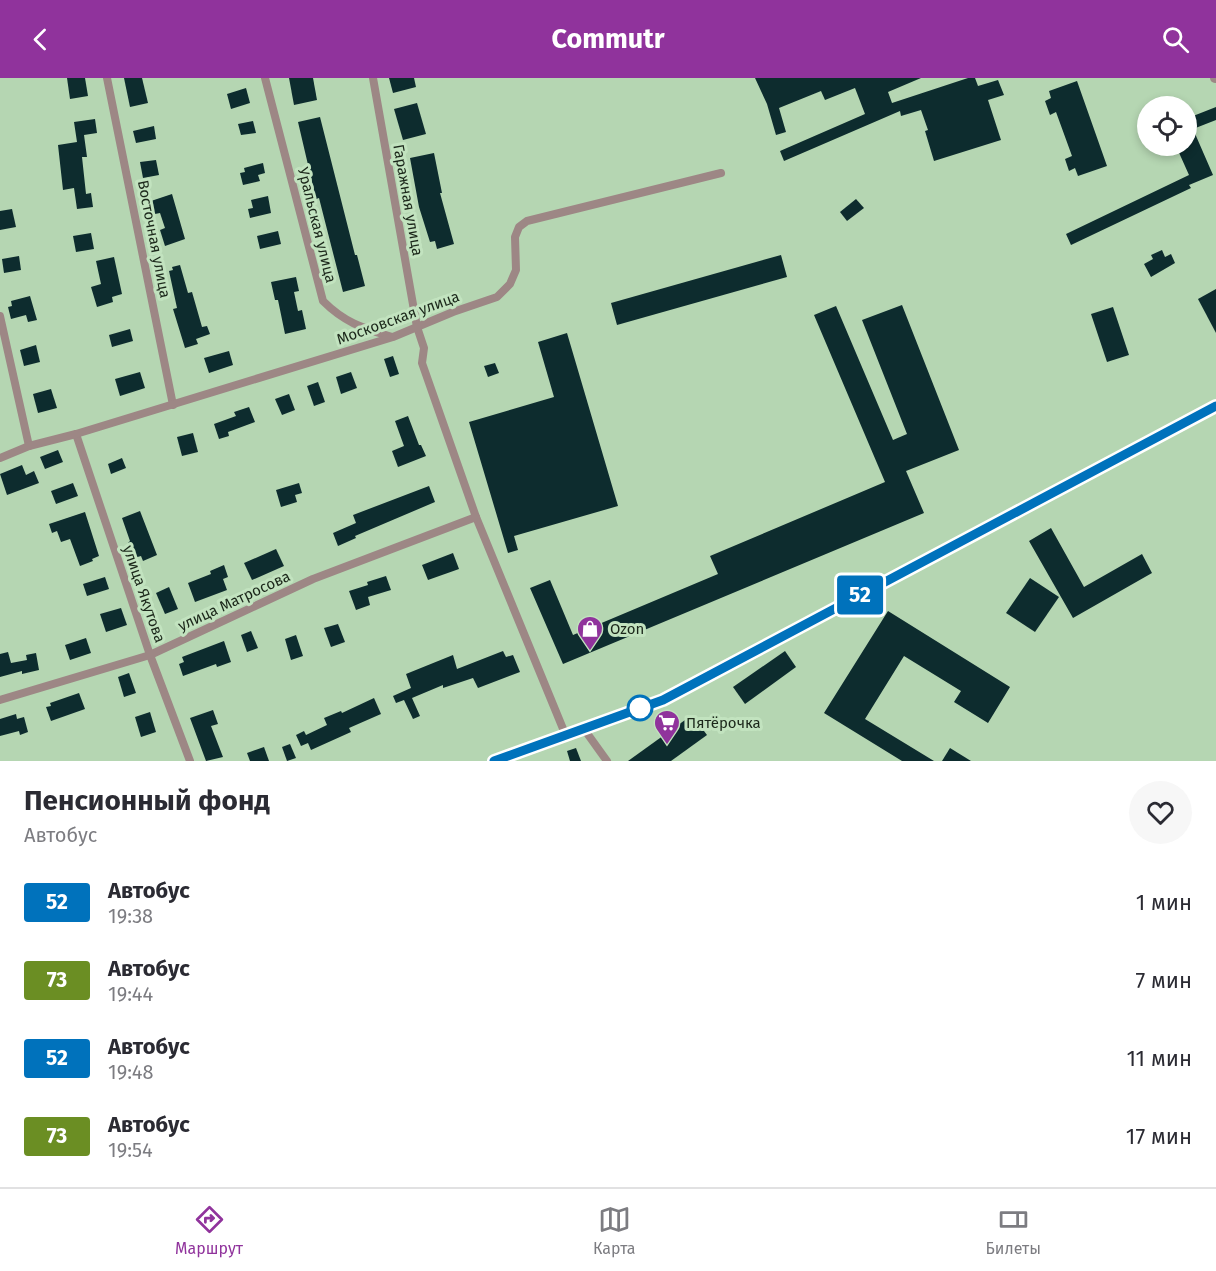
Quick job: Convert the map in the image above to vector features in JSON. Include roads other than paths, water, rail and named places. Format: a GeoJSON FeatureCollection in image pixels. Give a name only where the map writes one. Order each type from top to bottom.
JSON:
{"type":"FeatureCollection","features":[{"type":"Feature","properties":{"kind":"main road"},"geometry":{"type":"LineString","coordinates":[[494,761],[663,700],[1216,406]]}},
{"type":"Feature","properties":{"kind":"street","name":"Восточная улица"},"geometry":{"type":"LineString","coordinates":[[107,78],[173,405]]}},
{"type":"Feature","properties":{"kind":"street","name":"Уральская улица"},"geometry":{"type":"LineString","coordinates":[[265,78],[322,301],[338,316],[356,326],[393,337]]}},
{"type":"Feature","properties":{"kind":"street","name":"Гаражная улица"},"geometry":{"type":"LineString","coordinates":[[373,78],[417,327],[423,348],[422,363],[476,517],[566,736]]}},
{"type":"Feature","properties":{"kind":"street","name":"Московская улица"},"geometry":{"type":"LineString","coordinates":[[0,458],[29,446],[173,405],[393,337],[497,297],[510,284],[516,270],[515,237],[519,227],[527,221],[721,174]]}},
{"type":"Feature","properties":{"kind":"street"},"geometry":{"type":"LineString","coordinates":[[0,316],[29,446]]}},
{"type":"Feature","properties":{"kind":"street","name":"улица Якутова"},"geometry":{"type":"LineString","coordinates":[[76,434],[150,655],[190,761]]}},
{"type":"Feature","properties":{"kind":"street","name":"улица Матросова"},"geometry":{"type":"LineString","coordinates":[[0,700],[150,655],[313,579],[476,517]]}},
{"type":"Feature","properties":{"kind":"street"},"geometry":{"type":"LineString","coordinates":[[584,729],[607,761]]}},
{"type":"Feature","properties":{"kind":"place","name":"Ozon"},"geometry":{"type":"Point","coordinates":[590,652]}},
{"type":"Feature","properties":{"kind":"place","name":"Пятёрочка"},"geometry":{"type":"Point","coordinates":[667,746]}}]}
